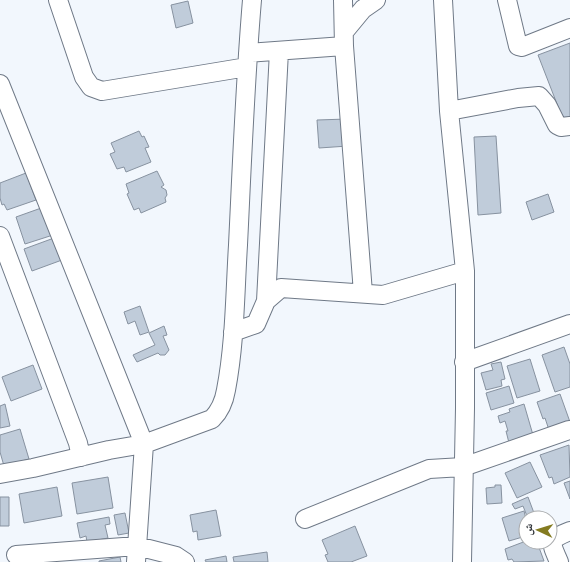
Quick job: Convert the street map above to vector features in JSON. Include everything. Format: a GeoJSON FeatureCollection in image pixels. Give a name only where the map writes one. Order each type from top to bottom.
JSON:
{"type":"FeatureCollection","features":[{"type":"Feature","properties":{"kind":"street"},"geometry":{"type":"LineString","coordinates":[[58,0],[84,77],[91,87],[102,91],[247,60],[279,51],[344,39],[363,9],[376,0]]}},
{"type":"Feature","properties":{"kind":"street"},"geometry":{"type":"LineString","coordinates":[[0,474],[144,444],[212,419],[218,413],[226,392],[233,332],[247,60],[252,0]]}},
{"type":"Feature","properties":{"kind":"street"},"geometry":{"type":"LineString","coordinates":[[343,0],[344,39],[362,293]]}},
{"type":"Feature","properties":{"kind":"street"},"geometry":{"type":"LineString","coordinates":[[443,0],[449,111],[465,271],[462,562]]}},
{"type":"Feature","properties":{"kind":"street"},"geometry":{"type":"LineString","coordinates":[[507,0],[518,46],[522,47],[570,28]]}},
{"type":"Feature","properties":{"kind":"street"},"geometry":{"type":"LineString","coordinates":[[233,332],[256,324],[266,301],[279,51]]}},
{"type":"Feature","properties":{"kind":"street"},"geometry":{"type":"LineString","coordinates":[[0,84],[144,444],[137,554]]}},
{"type":"Feature","properties":{"kind":"street"},"geometry":{"type":"LineString","coordinates":[[449,111],[518,98],[539,96],[547,105],[557,125],[561,127],[570,126]]}},
{"type":"Feature","properties":{"kind":"street"},"geometry":{"type":"LineString","coordinates":[[0,236],[75,436],[81,457]]}},
{"type":"Feature","properties":{"kind":"street"},"geometry":{"type":"LineString","coordinates":[[266,301],[281,288],[383,295],[465,271]]}},
{"type":"Feature","properties":{"kind":"street"},"geometry":{"type":"LineString","coordinates":[[464,362],[570,324]]}},
{"type":"Feature","properties":{"kind":"street"},"geometry":{"type":"LineString","coordinates":[[305,519],[429,469],[464,466],[569,430]]}},
{"type":"Feature","properties":{"kind":"street"},"geometry":{"type":"LineString","coordinates":[[559,562],[553,547],[554,538],[570,531]]}},
{"type":"Feature","properties":{"kind":"street"},"geometry":{"type":"LineString","coordinates":[[16,555],[137,554],[176,556],[185,562]]}},
{"type":"Feature","properties":{"kind":"building"},"geometry":{"type":"Polygon","coordinates":[[[188,1],[193,23],[176,28],[171,5],[188,1]]]}},
{"type":"Feature","properties":{"kind":"building"},"geometry":{"type":"Polygon","coordinates":[[[570,43],[570,120],[564,122],[538,55],[570,43]]]}},
{"type":"Feature","properties":{"kind":"building"},"geometry":{"type":"Polygon","coordinates":[[[347,119],[348,146],[319,148],[317,120],[347,119]]]}},
{"type":"Feature","properties":{"kind":"building"},"geometry":{"type":"Polygon","coordinates":[[[139,131],[142,137],[144,136],[149,147],[145,148],[151,162],[126,172],[124,167],[117,169],[110,154],[115,152],[111,143],[139,131]]]}},
{"type":"Feature","properties":{"kind":"building"},"geometry":{"type":"Polygon","coordinates":[[[496,136],[501,213],[478,215],[474,137],[496,136]]]}},
{"type":"Feature","properties":{"kind":"building"},"geometry":{"type":"Polygon","coordinates":[[[157,171],[164,185],[161,187],[166,190],[166,202],[141,213],[139,208],[134,210],[127,194],[129,193],[126,184],[157,171]]]}},
{"type":"Feature","properties":{"kind":"building"},"geometry":{"type":"Polygon","coordinates":[[[26,173],[36,200],[7,210],[4,204],[2,205],[0,198],[0,183],[26,173]]]}},
{"type":"Feature","properties":{"kind":"building"},"geometry":{"type":"Polygon","coordinates":[[[548,194],[554,212],[532,220],[526,202],[548,194]]]}},
{"type":"Feature","properties":{"kind":"building"},"geometry":{"type":"Polygon","coordinates":[[[44,207],[53,235],[25,244],[16,217],[44,207]]]}},
{"type":"Feature","properties":{"kind":"building"},"geometry":{"type":"Polygon","coordinates":[[[54,238],[62,260],[32,271],[24,249],[54,238]]]}},
{"type":"Feature","properties":{"kind":"building"},"geometry":{"type":"Polygon","coordinates":[[[140,306],[149,332],[140,335],[135,321],[128,324],[124,312],[140,306]]]}},
{"type":"Feature","properties":{"kind":"building"},"geometry":{"type":"Polygon","coordinates":[[[164,326],[167,335],[163,336],[169,350],[165,355],[160,355],[158,353],[137,362],[133,355],[155,345],[149,333],[164,326]]]}},
{"type":"Feature","properties":{"kind":"building"},"geometry":{"type":"Polygon","coordinates":[[[564,347],[570,364],[570,387],[555,392],[542,355],[564,347]]]}},
{"type":"Feature","properties":{"kind":"building"},"geometry":{"type":"Polygon","coordinates":[[[530,359],[540,391],[517,398],[507,366],[530,359]]]}},
{"type":"Feature","properties":{"kind":"building"},"geometry":{"type":"Polygon","coordinates":[[[501,362],[505,379],[501,380],[502,386],[486,390],[481,373],[493,370],[491,364],[501,362]]]}},
{"type":"Feature","properties":{"kind":"building"},"geometry":{"type":"Polygon","coordinates":[[[33,365],[42,389],[11,401],[2,377],[33,365]]]}},
{"type":"Feature","properties":{"kind":"building"},"geometry":{"type":"Polygon","coordinates":[[[509,386],[514,403],[491,410],[486,393],[509,386]]]}},
{"type":"Feature","properties":{"kind":"building"},"geometry":{"type":"Polygon","coordinates":[[[560,394],[570,422],[549,430],[537,402],[560,394]]]}},
{"type":"Feature","properties":{"kind":"building"},"geometry":{"type":"Polygon","coordinates":[[[5,404],[10,426],[0,428],[0,406],[5,404]]]}},
{"type":"Feature","properties":{"kind":"building"},"geometry":{"type":"Polygon","coordinates":[[[524,404],[533,435],[509,443],[505,421],[500,423],[498,416],[510,412],[509,409],[524,404]]]}},
{"type":"Feature","properties":{"kind":"building"},"geometry":{"type":"Polygon","coordinates":[[[20,429],[29,459],[4,466],[0,452],[0,435],[20,429]]]}},
{"type":"Feature","properties":{"kind":"building"},"geometry":{"type":"Polygon","coordinates":[[[569,445],[570,477],[554,484],[552,477],[549,478],[540,455],[569,445]]]}},
{"type":"Feature","properties":{"kind":"building"},"geometry":{"type":"Polygon","coordinates":[[[530,462],[542,487],[517,498],[505,473],[530,462]]]}},
{"type":"Feature","properties":{"kind":"building"},"geometry":{"type":"Polygon","coordinates":[[[108,477],[113,508],[77,514],[72,483],[108,477]]]}},
{"type":"Feature","properties":{"kind":"building"},"geometry":{"type":"Polygon","coordinates":[[[570,481],[570,499],[564,483],[570,481]]]}},
{"type":"Feature","properties":{"kind":"building"},"geometry":{"type":"Polygon","coordinates":[[[495,485],[501,485],[502,503],[487,504],[486,488],[495,487],[495,485]]]}},
{"type":"Feature","properties":{"kind":"building"},"geometry":{"type":"Polygon","coordinates":[[[57,487],[62,516],[24,523],[19,494],[57,487]]]}},
{"type":"Feature","properties":{"kind":"building"},"geometry":{"type":"Polygon","coordinates":[[[0,497],[9,497],[9,526],[0,526],[0,497]]]}},
{"type":"Feature","properties":{"kind":"building"},"geometry":{"type":"Polygon","coordinates":[[[528,497],[533,510],[525,510],[523,506],[515,509],[512,504],[528,497]]]}},
{"type":"Feature","properties":{"kind":"building"},"geometry":{"type":"Polygon","coordinates":[[[216,510],[221,536],[198,540],[197,531],[193,532],[190,515],[216,510]]]}},
{"type":"Feature","properties":{"kind":"building"},"geometry":{"type":"Polygon","coordinates":[[[125,513],[129,533],[118,535],[114,515],[125,513]]]}},
{"type":"Feature","properties":{"kind":"building"},"geometry":{"type":"Polygon","coordinates":[[[518,513],[518,538],[509,541],[502,518],[518,513]]]}},
{"type":"Feature","properties":{"kind":"building"},"geometry":{"type":"Polygon","coordinates":[[[109,517],[110,524],[105,525],[108,538],[87,542],[86,536],[80,538],[77,523],[109,517]]]}},
{"type":"Feature","properties":{"kind":"building"},"geometry":{"type":"Polygon","coordinates":[[[355,526],[367,556],[351,562],[328,562],[325,555],[328,554],[322,540],[355,526]]]}},
{"type":"Feature","properties":{"kind":"building"},"geometry":{"type":"Polygon","coordinates":[[[518,544],[518,550],[540,550],[544,561],[514,562],[512,559],[508,560],[505,549],[518,544]]]}},
{"type":"Feature","properties":{"kind":"building"},"geometry":{"type":"Polygon","coordinates":[[[267,552],[268,562],[234,562],[233,557],[267,552]]]}},
{"type":"Feature","properties":{"kind":"building"},"geometry":{"type":"Polygon","coordinates":[[[226,556],[227,562],[206,562],[205,560],[226,556]]]}},
{"type":"Feature","properties":{"kind":"building"},"geometry":{"type":"Polygon","coordinates":[[[120,557],[121,562],[99,562],[99,561],[120,557]]]}}]}
